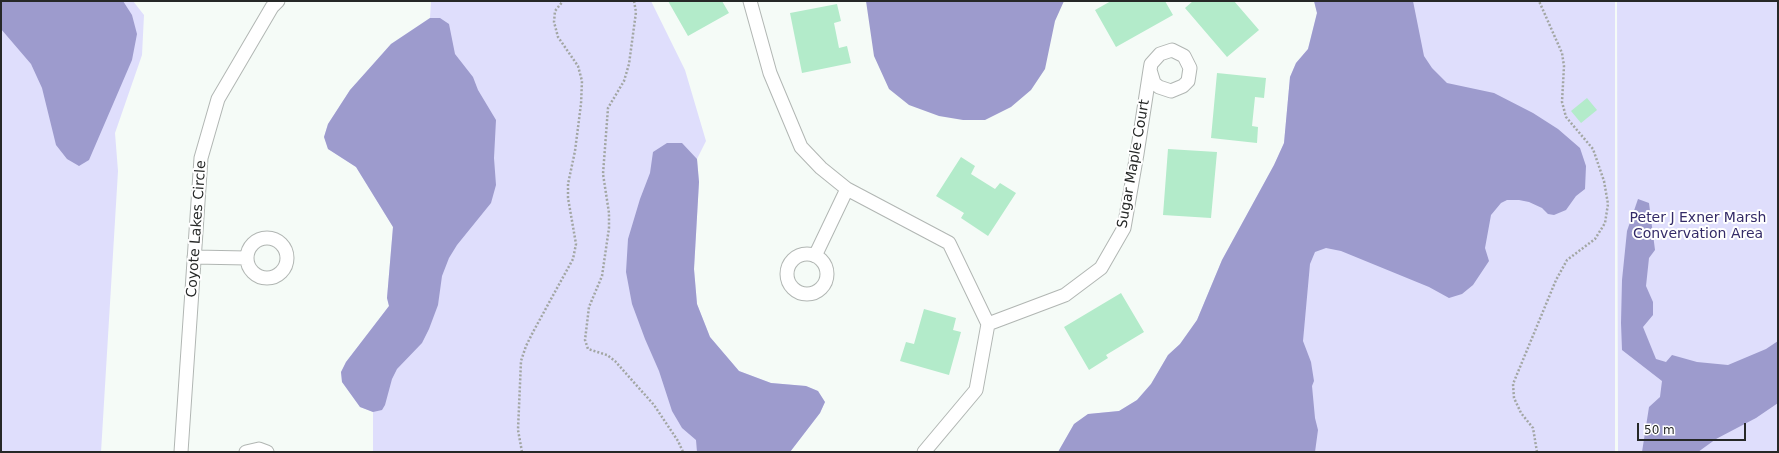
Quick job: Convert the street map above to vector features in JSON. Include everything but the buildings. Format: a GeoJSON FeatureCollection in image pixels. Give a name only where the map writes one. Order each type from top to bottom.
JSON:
{"type":"FeatureCollection","features":[{"type":"Feature","properties":{"kind":"street"},"geometry":{"type":"LineString","coordinates":[[750,1],[770,73],[801,147],[820,168],[847,189],[949,243],[988,324],[976,390],[924,452]]}},
{"type":"Feature","properties":{"kind":"street","name":"Coyote Lakes Circle"},"geometry":{"type":"LineString","coordinates":[[181,452],[201,158],[218,98],[272,3]]}},
{"type":"Feature","properties":{"kind":"street","name":"Sugar Maple Court"},"geometry":{"type":"LineString","coordinates":[[988,324],[1065,295],[1101,268],[1124,228],[1150,70]]}},
{"type":"Feature","properties":{"kind":"street"},"geometry":{"type":"LineString","coordinates":[[815,256],[847,189]]}},
{"type":"Feature","properties":{"kind":"street"},"geometry":{"type":"LineString","coordinates":[[194,257],[247,258]]}},
{"type":"Feature","properties":{"kind":"street"},"geometry":{"type":"LineString","coordinates":[[246,452],[259,449],[267,452]]}},
{"type":"Feature","properties":{"kind":"path"},"geometry":{"type":"LineString","coordinates":[[522,452],[518,430],[522,361],[526,346],[533,332],[574,259],[576,244],[568,198],[568,184],[576,144],[582,81],[578,66],[558,37],[554,22],[555,11],[563,1]]}},
{"type":"Feature","properties":{"kind":"path"},"geometry":{"type":"LineString","coordinates":[[634,1],[636,12],[629,64],[624,81],[608,108],[604,174],[609,213],[609,228],[602,276],[589,307],[585,340],[588,349],[607,356],[615,361],[654,405],[678,441],[682,452]]}},
{"type":"Feature","properties":{"kind":"path"},"geometry":{"type":"LineString","coordinates":[[1537,452],[1533,428],[1521,413],[1514,398],[1514,384],[1556,280],[1567,260],[1595,239],[1605,223],[1608,204],[1604,181],[1593,149],[1566,117],[1562,102],[1564,66],[1562,53],[1539,1]]}},
{"type":"Feature","properties":{"kind":"green space"},"geometry":{"type":"Polygon","coordinates":[[[1,1],[133,1],[144,15],[142,55],[115,133],[118,171],[101,452],[1,452],[1,1]]]}},
{"type":"Feature","properties":{"kind":"green space"},"geometry":{"type":"Polygon","coordinates":[[[431,1],[651,1],[685,70],[706,141],[697,159],[699,182],[694,269],[697,304],[710,337],[739,371],[771,383],[806,386],[818,391],[825,402],[820,413],[790,452],[373,452],[373,412],[360,407],[342,382],[341,372],[346,362],[389,306],[387,298],[393,227],[356,167],[328,149],[324,137],[328,124],[350,90],[391,44],[430,18],[431,1]]]}},
{"type":"Feature","properties":{"kind":"green space"},"geometry":{"type":"Polygon","coordinates":[[[1314,1],[1615,1],[1615,452],[1058,452],[1074,424],[1088,414],[1119,411],[1137,400],[1151,384],[1168,355],[1180,344],[1197,320],[1222,260],[1274,165],[1284,143],[1290,77],[1296,63],[1308,49],[1317,13],[1314,1]]]}},
{"type":"Feature","properties":{"kind":"green space","name":"Peter J Exner Marsh Convervation Area"},"geometry":{"type":"Polygon","coordinates":[[[1617,1],[1778,1],[1778,452],[1618,452],[1617,1]]]}},
{"type":"Feature","properties":{"kind":"water"},"geometry":{"type":"Polygon","coordinates":[[[1,1],[123,1],[132,15],[137,34],[132,60],[89,160],[79,166],[67,159],[56,145],[42,88],[31,64],[1,29],[1,1]]]}},
{"type":"Feature","properties":{"kind":"water"},"geometry":{"type":"Polygon","coordinates":[[[866,1],[1064,1],[1055,21],[1045,69],[1031,90],[1011,107],[985,120],[963,120],[939,116],[909,105],[889,89],[874,56],[866,1]]]}},
{"type":"Feature","properties":{"kind":"water"},"geometry":{"type":"Polygon","coordinates":[[[1314,1],[1413,1],[1424,56],[1432,68],[1447,83],[1494,93],[1533,113],[1558,129],[1580,148],[1586,166],[1585,189],[1576,196],[1566,210],[1554,215],[1548,214],[1542,208],[1529,202],[1507,200],[1501,203],[1491,215],[1485,248],[1489,261],[1473,285],[1462,294],[1449,298],[1429,287],[1341,251],[1326,248],[1315,252],[1310,264],[1303,341],[1311,362],[1314,381],[1312,386],[1315,418],[1318,430],[1315,452],[1058,452],[1074,424],[1088,414],[1119,411],[1137,400],[1151,384],[1168,355],[1180,344],[1197,320],[1222,260],[1274,165],[1284,143],[1290,77],[1296,63],[1308,49],[1317,13],[1314,1]]]}},
{"type":"Feature","properties":{"kind":"water"},"geometry":{"type":"Polygon","coordinates":[[[430,18],[440,18],[449,24],[455,54],[473,77],[478,90],[496,120],[494,158],[496,185],[491,203],[457,245],[449,258],[442,276],[438,305],[422,343],[397,369],[392,379],[385,405],[382,410],[373,412],[360,407],[342,382],[341,372],[346,362],[389,306],[387,298],[393,227],[356,167],[328,149],[324,137],[328,124],[350,90],[391,44],[430,18]]]}},
{"type":"Feature","properties":{"kind":"water"},"geometry":{"type":"Polygon","coordinates":[[[667,143],[682,143],[697,159],[699,182],[694,269],[697,304],[710,337],[739,371],[771,383],[806,386],[818,391],[825,402],[820,413],[790,452],[697,452],[696,440],[682,428],[672,411],[659,371],[632,304],[626,272],[628,239],[640,199],[650,173],[653,152],[667,143]]]}},
{"type":"Feature","properties":{"kind":"water"},"geometry":{"type":"Polygon","coordinates":[[[1638,199],[1649,203],[1655,250],[1649,258],[1646,286],[1653,302],[1653,315],[1643,327],[1656,359],[1666,362],[1672,355],[1697,362],[1728,365],[1766,349],[1778,341],[1778,403],[1756,418],[1716,439],[1698,452],[1642,452],[1649,407],[1660,397],[1662,381],[1622,350],[1622,280],[1627,231],[1638,199]]]}}]}
